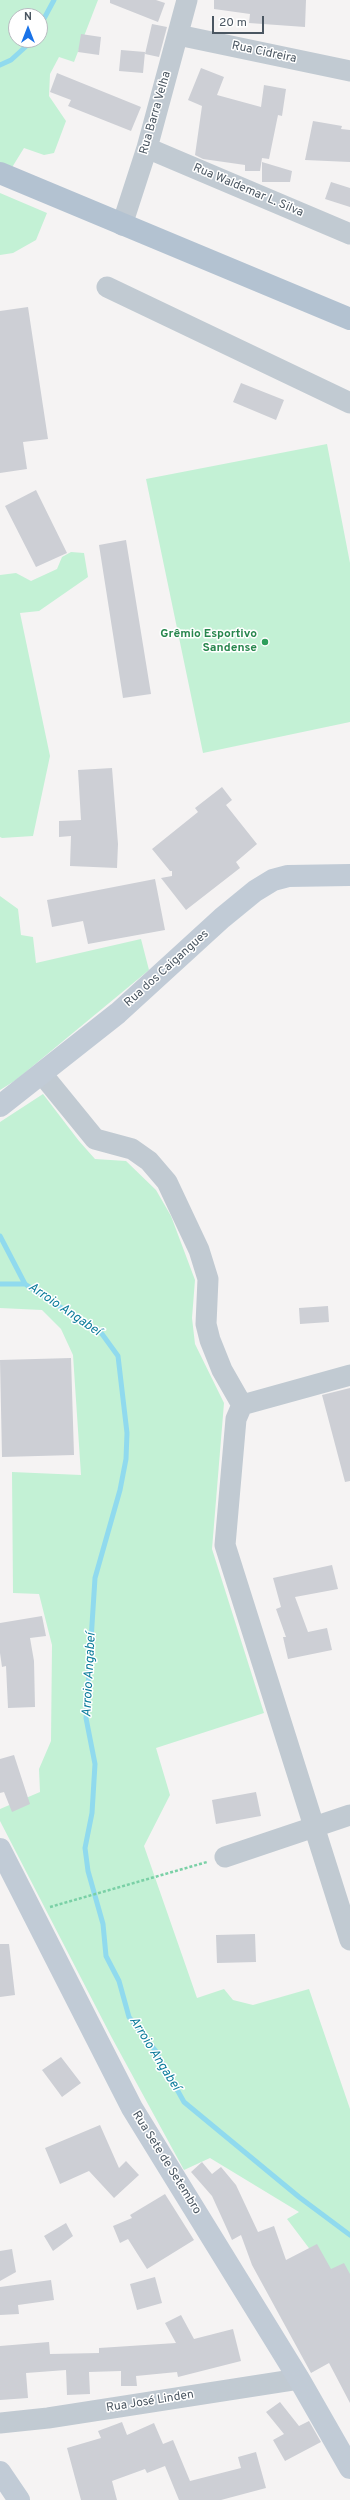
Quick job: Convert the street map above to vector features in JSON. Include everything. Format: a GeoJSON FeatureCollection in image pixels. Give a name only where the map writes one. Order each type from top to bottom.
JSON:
{"type":"FeatureCollection","features":[{"type":"Feature","properties":{"kind":"main road"},"geometry":{"type":"LineString","coordinates":[[0,173],[350,319]]}},
{"type":"Feature","properties":{"kind":"main road","name":"Rua dos Caigangues"},"geometry":{"type":"LineString","coordinates":[[4,1103],[118,1014],[222,918],[254,891],[273,880],[288,876],[350,875]]}},
{"type":"Feature","properties":{"kind":"main road","name":"Rua Sete de Setembro"},"geometry":{"type":"LineString","coordinates":[[0,1849],[132,2108],[299,2378],[350,2468]]}},
{"type":"Feature","properties":{"kind":"main road"},"geometry":{"type":"LineString","coordinates":[[0,2472],[19,2500]]}},
{"type":"Feature","properties":{"kind":"street","name":"Rua Barra Velha"},"geometry":{"type":"LineString","coordinates":[[122,225],[147,148],[187,0]]}},
{"type":"Feature","properties":{"kind":"street","name":"Rua Cidreira"},"geometry":{"type":"LineString","coordinates":[[178,35],[350,71]]}},
{"type":"Feature","properties":{"kind":"street","name":"Rua Waldemar L. Silva"},"geometry":{"type":"LineString","coordinates":[[147,148],[350,234]]}},
{"type":"Feature","properties":{"kind":"street"},"geometry":{"type":"LineString","coordinates":[[107,287],[350,403]]}},
{"type":"Feature","properties":{"kind":"street"},"geometry":{"type":"LineString","coordinates":[[42,1074],[95,1138],[132,1149],[149,1160],[167,1182],[199,1250],[208,1279],[206,1324],[210,1340],[222,1370],[242,1405]]}},
{"type":"Feature","properties":{"kind":"street"},"geometry":{"type":"LineString","coordinates":[[242,1405],[350,1375]]}},
{"type":"Feature","properties":{"kind":"street"},"geometry":{"type":"LineString","coordinates":[[242,1405],[236,1419],[225,1545],[350,1940]]}},
{"type":"Feature","properties":{"kind":"street"},"geometry":{"type":"LineString","coordinates":[[225,1857],[350,1815]]}},
{"type":"Feature","properties":{"kind":"street","name":"Rua José Linden"},"geometry":{"type":"LineString","coordinates":[[0,2423],[48,2418],[299,2378]]}},
{"type":"Feature","properties":{"kind":"path"},"geometry":{"type":"LineString","coordinates":[[32,1911],[80,1899],[225,1857]]}},
{"type":"Feature","properties":{"kind":"green space"},"geometry":{"type":"Polygon","coordinates":[[[0,0],[98,0],[74,62],[59,57],[50,74],[49,96],[66,121],[54,153],[44,155],[24,148],[11,169],[0,164],[0,0]]]}},
{"type":"Feature","properties":{"kind":"green space"},"geometry":{"type":"Polygon","coordinates":[[[0,193],[47,213],[36,240],[13,253],[0,255],[0,193]]]}},
{"type":"Feature","properties":{"kind":"green space","name":"Grêmio Esportivo Sandense"},"geometry":{"type":"Polygon","coordinates":[[[327,444],[350,563],[350,722],[203,753],[146,479],[327,444]]]}},
{"type":"Feature","properties":{"kind":"green space"},"geometry":{"type":"Polygon","coordinates":[[[71,552],[84,553],[88,577],[39,611],[20,613],[50,756],[33,836],[2,838],[0,837],[0,575],[16,573],[31,581],[57,569],[62,557],[71,552]]]}},
{"type":"Feature","properties":{"kind":"green space"},"geometry":{"type":"Polygon","coordinates":[[[0,896],[18,909],[21,935],[33,937],[36,963],[141,939],[149,970],[16,1080],[0,1090],[0,896]]]}},
{"type":"Feature","properties":{"kind":"green space"},"geometry":{"type":"Polygon","coordinates":[[[43,1094],[79,1141],[95,1159],[126,1161],[156,1190],[171,1216],[195,1280],[192,1318],[195,1344],[224,1403],[212,1549],[264,1713],[156,1748],[170,1795],[144,1846],[197,1998],[224,1989],[233,2000],[253,2005],[309,1989],[350,2109],[350,2278],[327,2272],[287,2219],[299,2212],[210,2158],[184,2170],[112,2038],[0,1821],[0,1809],[40,1792],[39,1769],[51,1741],[52,1645],[39,1594],[13,1593],[12,1472],[81,1475],[73,1355],[61,1329],[42,1310],[0,1308],[0,1122],[43,1094]]]}},
{"type":"Feature","properties":{"kind":"building"},"geometry":{"type":"Polygon","coordinates":[[[110,0],[156,0],[165,3],[158,22],[110,3],[110,0]]]}},
{"type":"Feature","properties":{"kind":"building"},"geometry":{"type":"Polygon","coordinates":[[[214,0],[306,0],[305,27],[249,23],[250,14],[214,9],[214,0]]]}},
{"type":"Feature","properties":{"kind":"building"},"geometry":{"type":"Polygon","coordinates":[[[152,24],[167,27],[159,57],[145,54],[152,24]]]}},
{"type":"Feature","properties":{"kind":"building"},"geometry":{"type":"Polygon","coordinates":[[[81,34],[101,37],[99,55],[78,52],[81,34]]]}},
{"type":"Feature","properties":{"kind":"building"},"geometry":{"type":"Polygon","coordinates":[[[121,50],[145,52],[143,73],[119,71],[121,50]]]}},
{"type":"Feature","properties":{"kind":"building"},"geometry":{"type":"Polygon","coordinates":[[[201,68],[224,77],[217,95],[261,107],[264,85],[286,89],[282,116],[278,115],[269,159],[262,158],[260,171],[245,171],[245,165],[203,159],[195,155],[202,106],[188,100],[201,68]]]}},
{"type":"Feature","properties":{"kind":"building"},"geometry":{"type":"Polygon","coordinates":[[[57,73],[141,107],[131,131],[68,106],[71,100],[50,92],[57,73]]]}},
{"type":"Feature","properties":{"kind":"building"},"geometry":{"type":"Polygon","coordinates":[[[313,121],[342,126],[341,129],[350,130],[350,162],[305,160],[313,121]]]}},
{"type":"Feature","properties":{"kind":"building"},"geometry":{"type":"Polygon","coordinates":[[[262,162],[292,171],[290,182],[262,182],[262,162]]]}},
{"type":"Feature","properties":{"kind":"building"},"geometry":{"type":"Polygon","coordinates":[[[331,182],[350,188],[350,207],[325,199],[331,182]]]}},
{"type":"Feature","properties":{"kind":"building"},"geometry":{"type":"Polygon","coordinates":[[[28,307],[48,439],[23,442],[27,469],[0,473],[0,311],[28,307]]]}},
{"type":"Feature","properties":{"kind":"building"},"geometry":{"type":"Polygon","coordinates":[[[241,383],[284,400],[276,420],[233,402],[241,383]]]}},
{"type":"Feature","properties":{"kind":"building"},"geometry":{"type":"Polygon","coordinates":[[[36,490],[67,553],[36,567],[5,506],[36,490]]]}},
{"type":"Feature","properties":{"kind":"building"},"geometry":{"type":"Polygon","coordinates":[[[126,540],[151,694],[123,698],[99,545],[126,540]]]}},
{"type":"Feature","properties":{"kind":"building"},"geometry":{"type":"Polygon","coordinates":[[[112,768],[118,844],[117,868],[70,866],[71,836],[59,837],[59,821],[81,820],[78,770],[112,768]]]}},
{"type":"Feature","properties":{"kind":"building"},"geometry":{"type":"Polygon","coordinates":[[[222,787],[232,800],[226,805],[257,844],[236,862],[240,868],[186,910],[161,878],[172,876],[172,871],[170,871],[152,849],[198,812],[195,808],[222,787]]]}},
{"type":"Feature","properties":{"kind":"building"},"geometry":{"type":"Polygon","coordinates":[[[155,879],[165,930],[88,944],[83,921],[52,927],[47,900],[155,879]]]}},
{"type":"Feature","properties":{"kind":"building"},"geometry":{"type":"Polygon","coordinates":[[[328,1306],[329,1322],[300,1324],[299,1308],[328,1306]]]}},
{"type":"Feature","properties":{"kind":"building"},"geometry":{"type":"Polygon","coordinates":[[[71,1358],[74,1455],[2,1457],[0,1360],[71,1358]]]}},
{"type":"Feature","properties":{"kind":"building"},"geometry":{"type":"Polygon","coordinates":[[[350,1388],[350,1481],[345,1482],[322,1395],[350,1388]]]}},
{"type":"Feature","properties":{"kind":"building"},"geometry":{"type":"Polygon","coordinates":[[[332,1565],[338,1589],[295,1597],[308,1632],[327,1628],[332,1650],[288,1659],[283,1637],[286,1637],[276,1609],[281,1607],[273,1578],[332,1565]]]}},
{"type":"Feature","properties":{"kind":"building"},"geometry":{"type":"Polygon","coordinates":[[[42,1616],[46,1636],[30,1638],[34,1661],[35,1707],[8,1708],[6,1666],[2,1667],[0,1653],[0,1623],[42,1616]]]}},
{"type":"Feature","properties":{"kind":"building"},"geometry":{"type":"Polygon","coordinates":[[[14,1755],[30,1804],[12,1812],[4,1792],[0,1793],[0,1759],[14,1755]]]}},
{"type":"Feature","properties":{"kind":"building"},"geometry":{"type":"Polygon","coordinates":[[[256,1792],[261,1816],[216,1824],[212,1800],[256,1792]]]}},
{"type":"Feature","properties":{"kind":"building"},"geometry":{"type":"Polygon","coordinates":[[[255,1934],[256,1962],[217,1963],[216,1935],[255,1934]]]}},
{"type":"Feature","properties":{"kind":"building"},"geometry":{"type":"Polygon","coordinates":[[[0,1944],[9,1944],[15,1995],[0,1997],[0,1944]]]}},
{"type":"Feature","properties":{"kind":"building"},"geometry":{"type":"Polygon","coordinates":[[[61,2057],[81,2083],[62,2097],[42,2070],[61,2057]]]}},
{"type":"Feature","properties":{"kind":"building"},"geometry":{"type":"Polygon","coordinates":[[[100,2125],[119,2168],[126,2161],[139,2175],[114,2198],[89,2171],[60,2184],[45,2148],[100,2125]]]}},
{"type":"Feature","properties":{"kind":"building"},"geometry":{"type":"Polygon","coordinates":[[[202,2162],[212,2174],[221,2167],[236,2185],[258,2232],[274,2226],[286,2260],[317,2244],[331,2269],[344,2263],[350,2274],[350,2403],[329,2363],[311,2373],[252,2265],[241,2235],[232,2240],[212,2196],[191,2172],[202,2162]]]}},
{"type":"Feature","properties":{"kind":"building"},"geometry":{"type":"Polygon","coordinates":[[[165,2194],[194,2240],[147,2269],[128,2239],[120,2243],[113,2226],[132,2218],[130,2215],[165,2194]]]}},
{"type":"Feature","properties":{"kind":"building"},"geometry":{"type":"Polygon","coordinates":[[[66,2223],[73,2236],[53,2251],[44,2236],[66,2223]]]}},
{"type":"Feature","properties":{"kind":"building"},"geometry":{"type":"Polygon","coordinates":[[[12,2249],[16,2272],[0,2281],[0,2251],[12,2249]]]}},
{"type":"Feature","properties":{"kind":"building"},"geometry":{"type":"Polygon","coordinates":[[[155,2277],[162,2303],[137,2310],[130,2284],[155,2277]]]}},
{"type":"Feature","properties":{"kind":"building"},"geometry":{"type":"Polygon","coordinates":[[[51,2280],[54,2300],[18,2305],[19,2314],[0,2315],[0,2287],[51,2280]]]}},
{"type":"Feature","properties":{"kind":"building"},"geometry":{"type":"Polygon","coordinates":[[[181,2315],[194,2339],[233,2329],[241,2361],[178,2377],[177,2372],[136,2376],[137,2386],[121,2386],[121,2371],[89,2372],[90,2394],[67,2395],[66,2370],[26,2373],[28,2398],[0,2400],[0,2346],[49,2342],[50,2354],[99,2353],[99,2348],[176,2343],[165,2323],[181,2315]]]}},
{"type":"Feature","properties":{"kind":"building"},"geometry":{"type":"Polygon","coordinates":[[[280,2402],[299,2426],[309,2421],[321,2442],[285,2461],[273,2440],[284,2434],[266,2412],[280,2402]]]}},
{"type":"Feature","properties":{"kind":"building"},"geometry":{"type":"Polygon","coordinates":[[[122,2422],[127,2435],[154,2423],[163,2444],[173,2440],[190,2481],[241,2468],[238,2457],[256,2452],[266,2488],[221,2500],[179,2500],[165,2466],[147,2473],[145,2469],[112,2481],[117,2500],[81,2500],[67,2448],[101,2438],[98,2431],[122,2422]]]}},
{"type":"Feature","properties":{"kind":"waterway","name":"Arroio Angabeí"},"geometry":{"type":"LineString","coordinates":[[48,11],[54,0]]}},
{"type":"Feature","properties":{"kind":"waterway","name":"Arroio Angabeí"},"geometry":{"type":"LineString","coordinates":[[0,65],[11,60],[24,48]]}},
{"type":"Feature","properties":{"kind":"waterway","name":"Arroio Angabeí"},"geometry":{"type":"LineString","coordinates":[[0,1236],[25,1284],[102,1334],[118,1356],[127,1433],[126,1459],[120,1490],[95,1578],[86,1718],[95,1764],[92,1813],[85,1848],[88,1871],[103,1924],[106,1956],[119,1981],[129,2017],[155,2050],[184,2102],[299,2197],[350,2235]]}},
{"type":"Feature","properties":{"kind":"waterway"},"geometry":{"type":"LineString","coordinates":[[0,1284],[25,1284]]}},
{"type":"Feature","properties":{"kind":"place","name":"Grêmio Esportivo Sandense"},"geometry":{"type":"Point","coordinates":[265,642]}}]}
